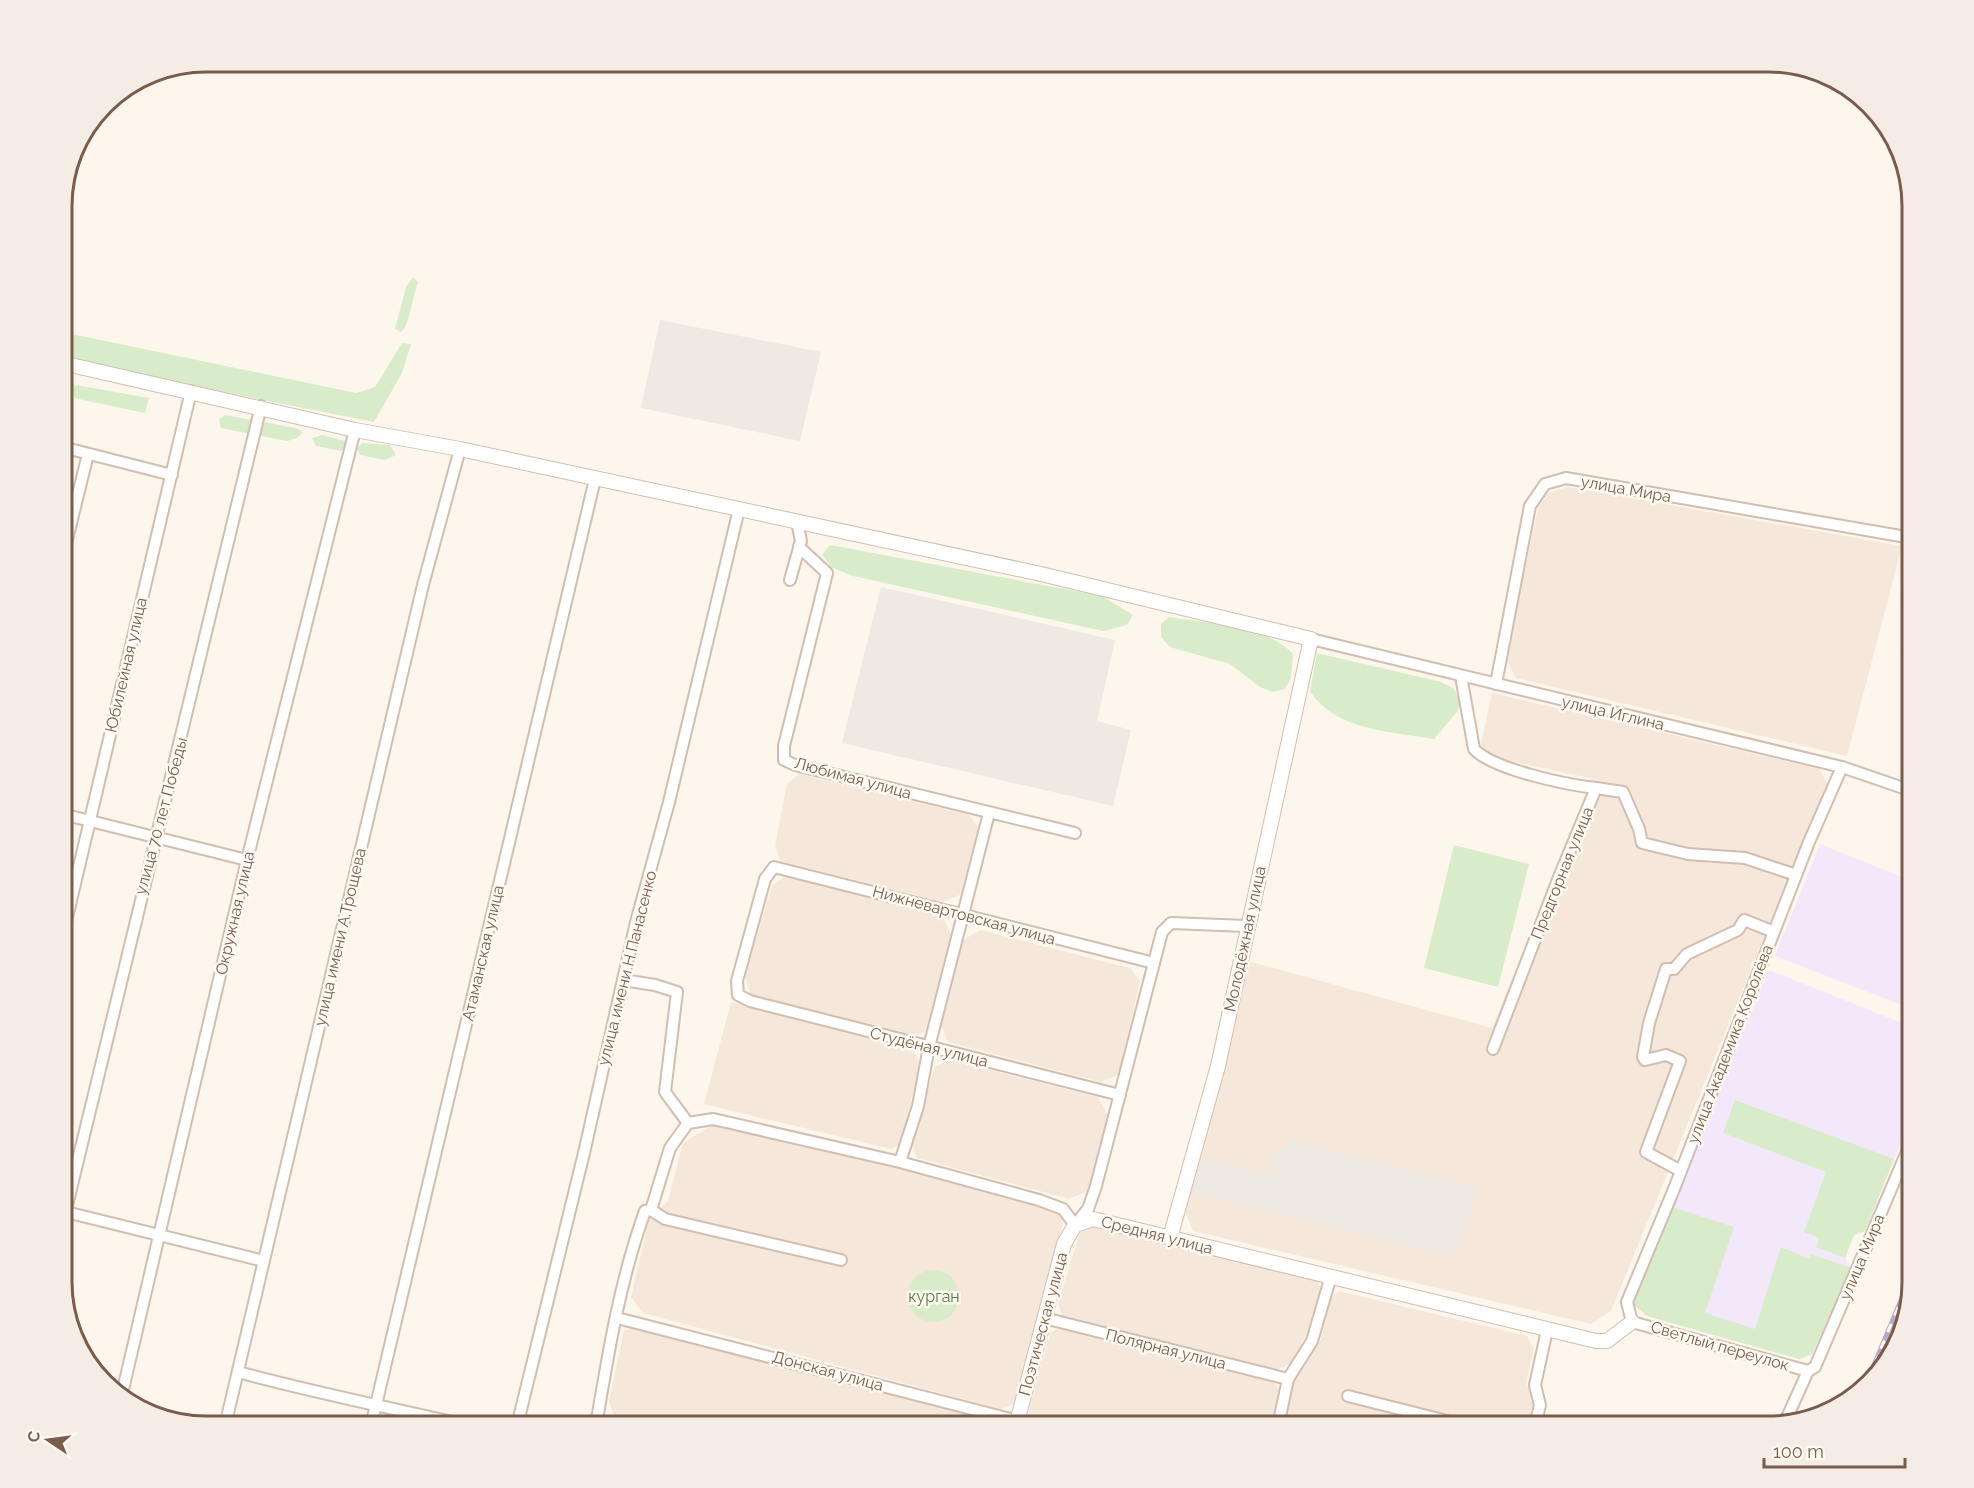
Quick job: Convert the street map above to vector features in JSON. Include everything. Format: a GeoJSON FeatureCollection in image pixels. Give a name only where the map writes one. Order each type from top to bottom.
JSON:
{"type":"FeatureCollection","features":[{"type":"Feature","properties":{"kind":"street"},"geometry":{"type":"LineString","coordinates":[[72,365],[261,406],[355,430],[460,449],[1041,574],[1311,639]]}},
{"type":"Feature","properties":{"kind":"street","name":"Юбилейная улица"},"geometry":{"type":"LineString","coordinates":[[72,897],[191,391]]}},
{"type":"Feature","properties":{"kind":"street","name":"улица 70 лет Победы"},"geometry":{"type":"LineString","coordinates":[[72,1178],[145,875],[158,837],[261,406]]}},
{"type":"Feature","properties":{"kind":"street","name":"Окружная улица"},"geometry":{"type":"LineString","coordinates":[[124,1387],[248,860],[355,430]]}},
{"type":"Feature","properties":{"kind":"street"},"geometry":{"type":"LineString","coordinates":[[72,449],[172,475]]}},
{"type":"Feature","properties":{"kind":"street","name":"улица имени А.Трощева"},"geometry":{"type":"LineString","coordinates":[[227,1416],[423,585],[460,449]]}},
{"type":"Feature","properties":{"kind":"street"},"geometry":{"type":"LineString","coordinates":[[72,519],[88,453]]}},
{"type":"Feature","properties":{"kind":"street","name":"Атаманская улица"},"geometry":{"type":"LineString","coordinates":[[373,1416],[595,478]]}},
{"type":"Feature","properties":{"kind":"street","name":"улица Мира"},"geometry":{"type":"LineString","coordinates":[[1496,684],[1530,506],[1545,484],[1566,478],[1902,536]]}},
{"type":"Feature","properties":{"kind":"street","name":"улица имени Н.Панасенко"},"geometry":{"type":"LineString","coordinates":[[519,1416],[584,1153],[623,980],[669,802],[739,509]]}},
{"type":"Feature","properties":{"kind":"street"},"geometry":{"type":"LineString","coordinates":[[790,580],[799,547],[797,522]]}},
{"type":"Feature","properties":{"kind":"street","name":"Любимая улица"},"geometry":{"type":"LineString","coordinates":[[799,547],[827,573],[784,746],[784,760],[795,765],[1075,833]]}},
{"type":"Feature","properties":{"kind":"street","name":"улица Иглина"},"geometry":{"type":"LineString","coordinates":[[1311,639],[1842,767],[1902,788]]}},
{"type":"Feature","properties":{"kind":"street","name":"Молодёжная улица"},"geometry":{"type":"LineString","coordinates":[[1170,1238],[1218,1066],[1246,926],[1311,639]]}},
{"type":"Feature","properties":{"kind":"street","name":"Предгорная улица"},"geometry":{"type":"LineString","coordinates":[[1461,676],[1474,749],[1482,758],[1544,778],[1596,788],[1493,1049]]}},
{"type":"Feature","properties":{"kind":"street","name":"улица Академика Королёва"},"geometry":{"type":"LineString","coordinates":[[1632,1322],[1627,1302],[1681,1171],[1796,875],[1842,767]]}},
{"type":"Feature","properties":{"kind":"street"},"geometry":{"type":"LineString","coordinates":[[1596,788],[1623,792],[1639,829],[1642,843],[1688,854],[1745,858],[1796,875]]}},
{"type":"Feature","properties":{"kind":"street"},"geometry":{"type":"LineString","coordinates":[[900,1162],[918,1106],[929,1047],[989,813]]}},
{"type":"Feature","properties":{"kind":"street"},"geometry":{"type":"LineString","coordinates":[[72,816],[248,860]]}},
{"type":"Feature","properties":{"kind":"street","name":"Нижневартовская улица"},"geometry":{"type":"LineString","coordinates":[[738,995],[737,981],[765,879],[774,867],[786,868],[963,916],[1154,963]]}},
{"type":"Feature","properties":{"kind":"street"},"geometry":{"type":"LineString","coordinates":[[1681,1171],[1646,1152],[1680,1061],[1666,1055],[1645,1060],[1643,1057],[1649,1023],[1666,969],[1674,969],[1687,954],[1738,930],[1744,920],[1774,932]]}},
{"type":"Feature","properties":{"kind":"street"},"geometry":{"type":"LineString","coordinates":[[598,1416],[633,1243],[648,1210],[670,1148],[688,1123],[713,1119],[900,1162],[1039,1200],[1062,1209],[1075,1225],[1088,1209],[1096,1186],[1162,932],[1171,923],[1246,926]]}},
{"type":"Feature","properties":{"kind":"street"},"geometry":{"type":"LineString","coordinates":[[623,980],[655,985],[677,992],[664,1092],[688,1123]]}},
{"type":"Feature","properties":{"kind":"street","name":"Студёная улица"},"geometry":{"type":"LineString","coordinates":[[738,995],[750,1001],[1120,1095]]}},
{"type":"Feature","properties":{"kind":"street","name":"улица Мира"},"geometry":{"type":"LineString","coordinates":[[1789,1414],[1808,1371],[1815,1367],[1902,1164]]}},
{"type":"Feature","properties":{"kind":"street"},"geometry":{"type":"LineString","coordinates":[[648,1210],[665,1219],[841,1260]]}},
{"type":"Feature","properties":{"kind":"street"},"geometry":{"type":"LineString","coordinates":[[72,1213],[264,1261]]}},
{"type":"Feature","properties":{"kind":"street","name":"Средняя улица"},"geometry":{"type":"LineString","coordinates":[[1075,1225],[1093,1219],[1596,1341],[1607,1341],[1632,1322]]}},
{"type":"Feature","properties":{"kind":"street","name":"Поэтическая улица"},"geometry":{"type":"LineString","coordinates":[[1018,1416],[1064,1244],[1075,1225]]}},
{"type":"Feature","properties":{"kind":"street"},"geometry":{"type":"LineString","coordinates":[[1280,1416],[1288,1379],[1312,1341],[1331,1276]]}},
{"type":"Feature","properties":{"kind":"street","name":"Донская улица"},"geometry":{"type":"LineString","coordinates":[[617,1318],[986,1416]]}},
{"type":"Feature","properties":{"kind":"street","name":"Полярная улица"},"geometry":{"type":"LineString","coordinates":[[1044,1318],[1288,1379]]}},
{"type":"Feature","properties":{"kind":"street","name":"Светлый переулок"},"geometry":{"type":"LineString","coordinates":[[1632,1322],[1808,1371]]}},
{"type":"Feature","properties":{"kind":"street"},"geometry":{"type":"LineString","coordinates":[[1537,1416],[1540,1405],[1534,1385],[1547,1330]]}},
{"type":"Feature","properties":{"kind":"street"},"geometry":{"type":"LineString","coordinates":[[238,1371],[306,1391],[427,1416]]}},
{"type":"Feature","properties":{"kind":"street"},"geometry":{"type":"LineString","coordinates":[[1348,1396],[1427,1416]]}},
{"type":"Feature","properties":{"kind":"shaded area"},"geometry":{"type":"Polygon","coordinates":[[[660,320],[821,352],[800,441],[641,408],[660,320]]]}},
{"type":"Feature","properties":{"kind":"shaded area"},"geometry":{"type":"Polygon","coordinates":[[[1568,487],[1902,546],[1847,756],[1516,678],[1506,659],[1538,509],[1548,493],[1568,487]]]}},
{"type":"Feature","properties":{"kind":"shaded area"},"geometry":{"type":"Polygon","coordinates":[[[881,587],[1115,640],[1097,721],[1131,730],[1113,806],[842,743],[881,587]]]}},
{"type":"Feature","properties":{"kind":"shaded area"},"geometry":{"type":"Polygon","coordinates":[[[1492,693],[1820,769],[1827,784],[1611,1311],[1591,1324],[1193,1231],[1185,1211],[1248,961],[1492,1028],[1593,779],[1479,754],[1492,693]]]}},
{"type":"Feature","properties":{"kind":"shaded area"},"geometry":{"type":"Polygon","coordinates":[[[799,774],[969,815],[979,829],[960,895],[943,902],[781,861],[775,846],[787,784],[799,774]]]}},
{"type":"Feature","properties":{"kind":"shaded area"},"geometry":{"type":"Polygon","coordinates":[[[1820,844],[1902,877],[1902,1005],[1775,956],[1820,844]]]}},
{"type":"Feature","properties":{"kind":"shaded area"},"geometry":{"type":"Polygon","coordinates":[[[786,876],[942,916],[951,934],[926,1031],[915,1036],[750,994],[745,976],[772,886],[786,876]]]}},
{"type":"Feature","properties":{"kind":"shaded area"},"geometry":{"type":"Polygon","coordinates":[[[980,930],[1130,968],[1140,981],[1119,1074],[1101,1082],[948,1042],[941,1025],[963,940],[980,930]]]}},
{"type":"Feature","properties":{"kind":"shaded area"},"geometry":{"type":"Polygon","coordinates":[[[1769,970],[1902,1023],[1902,1140],[1865,1231],[1854,1235],[1845,1258],[1851,1268],[1812,1354],[1799,1359],[1647,1316],[1632,1303],[1769,970]]]}},
{"type":"Feature","properties":{"kind":"shaded area"},"geometry":{"type":"Polygon","coordinates":[[[731,1002],[912,1048],[920,1063],[901,1144],[891,1149],[704,1104],[731,1002]]]}},
{"type":"Feature","properties":{"kind":"shaded area"},"geometry":{"type":"Polygon","coordinates":[[[950,1060],[1098,1097],[1109,1118],[1090,1190],[1069,1199],[917,1158],[912,1146],[935,1066],[950,1060]]]}},
{"type":"Feature","properties":{"kind":"shaded area"},"geometry":{"type":"Polygon","coordinates":[[[716,1123],[1041,1198],[1059,1212],[1063,1224],[1015,1404],[1000,1409],[643,1313],[631,1297],[649,1219],[668,1201],[683,1143],[716,1123]]]}},
{"type":"Feature","properties":{"kind":"shaded area"},"geometry":{"type":"Polygon","coordinates":[[[1287,1140],[1476,1186],[1461,1247],[1453,1246],[1450,1256],[1188,1192],[1197,1157],[1270,1173],[1276,1148],[1285,1150],[1287,1140]]]}},
{"type":"Feature","properties":{"kind":"shaded area"},"geometry":{"type":"Polygon","coordinates":[[[1093,1224],[1317,1279],[1321,1290],[1306,1335],[1292,1363],[1277,1370],[1062,1316],[1058,1303],[1080,1232],[1093,1224]]]}},
{"type":"Feature","properties":{"kind":"shaded area"},"geometry":{"type":"Polygon","coordinates":[[[1339,1291],[1527,1336],[1534,1349],[1526,1383],[1535,1399],[1530,1416],[1286,1416],[1294,1382],[1322,1337],[1331,1298],[1339,1291]]]}},
{"type":"Feature","properties":{"kind":"shaded area"},"geometry":{"type":"Polygon","coordinates":[[[642,1326],[981,1416],[614,1416],[609,1401],[624,1330],[642,1326]]]}},
{"type":"Feature","properties":{"kind":"shaded area"},"geometry":{"type":"Polygon","coordinates":[[[1061,1326],[1273,1379],[1279,1392],[1274,1416],[1032,1416],[1029,1410],[1050,1333],[1061,1326]]]}},
{"type":"Feature","properties":{"kind":"green space"},"geometry":{"type":"Polygon","coordinates":[[[413,277],[418,282],[406,326],[401,332],[395,329],[406,287],[413,277]]]}},
{"type":"Feature","properties":{"kind":"green space"},"geometry":{"type":"Polygon","coordinates":[[[72,334],[356,393],[375,387],[402,343],[411,344],[402,373],[374,422],[72,362],[72,334]]]}},
{"type":"Feature","properties":{"kind":"green space"},"geometry":{"type":"Polygon","coordinates":[[[72,386],[149,398],[145,413],[72,397],[72,386]]]}},
{"type":"Feature","properties":{"kind":"green space"},"geometry":{"type":"Polygon","coordinates":[[[225,415],[296,428],[303,432],[297,438],[287,441],[221,428],[219,419],[225,415]]]}},
{"type":"Feature","properties":{"kind":"green space"},"geometry":{"type":"Polygon","coordinates":[[[322,435],[345,441],[345,448],[341,451],[316,446],[312,438],[322,435]]]}},
{"type":"Feature","properties":{"kind":"green space"},"geometry":{"type":"Polygon","coordinates":[[[362,443],[390,445],[396,455],[385,460],[360,455],[357,449],[362,443]]]}},
{"type":"Feature","properties":{"kind":"green space"},"geometry":{"type":"Polygon","coordinates":[[[830,545],[1102,596],[1133,615],[1127,625],[1103,631],[853,576],[831,567],[822,555],[830,545]]]}},
{"type":"Feature","properties":{"kind":"green space"},"geometry":{"type":"Polygon","coordinates":[[[1169,617],[1236,627],[1269,637],[1282,645],[1293,654],[1291,678],[1285,689],[1272,692],[1260,687],[1230,664],[1170,647],[1161,637],[1161,624],[1169,617]]]}},
{"type":"Feature","properties":{"kind":"green space"},"geometry":{"type":"Polygon","coordinates":[[[1317,653],[1441,682],[1453,688],[1461,699],[1458,711],[1434,739],[1383,731],[1349,721],[1320,704],[1310,691],[1317,653]]]}},
{"type":"Feature","properties":{"kind":"green space"},"geometry":{"type":"Polygon","coordinates":[[[1454,845],[1529,864],[1498,987],[1424,968],[1454,845]]]}},
{"type":"Feature","properties":{"kind":"green space"},"geometry":{"type":"Polygon","coordinates":[[[1735,1100],[1894,1159],[1865,1231],[1854,1235],[1845,1258],[1816,1247],[1819,1238],[1804,1232],[1826,1172],[1723,1133],[1735,1100]]]}},
{"type":"Feature","properties":{"kind":"green space"},"geometry":{"type":"Polygon","coordinates":[[[1672,1207],[1734,1227],[1705,1313],[1755,1329],[1781,1247],[1809,1259],[1811,1254],[1851,1268],[1812,1354],[1799,1359],[1647,1316],[1632,1303],[1672,1207]]]}},
{"type":"Feature","properties":{"kind":"green space","name":"курган"},"geometry":{"type":"Polygon","coordinates":[[[933,1270],[943,1272],[951,1278],[957,1286],[959,1296],[957,1306],[951,1314],[943,1320],[933,1322],[923,1320],[915,1314],[909,1306],[907,1296],[909,1286],[915,1278],[923,1272],[933,1270]]]}},
{"type":"Feature","properties":{"kind":"railway"},"geometry":{"type":"LineString","coordinates":[[1876,1360],[1900,1302]]}}]}
